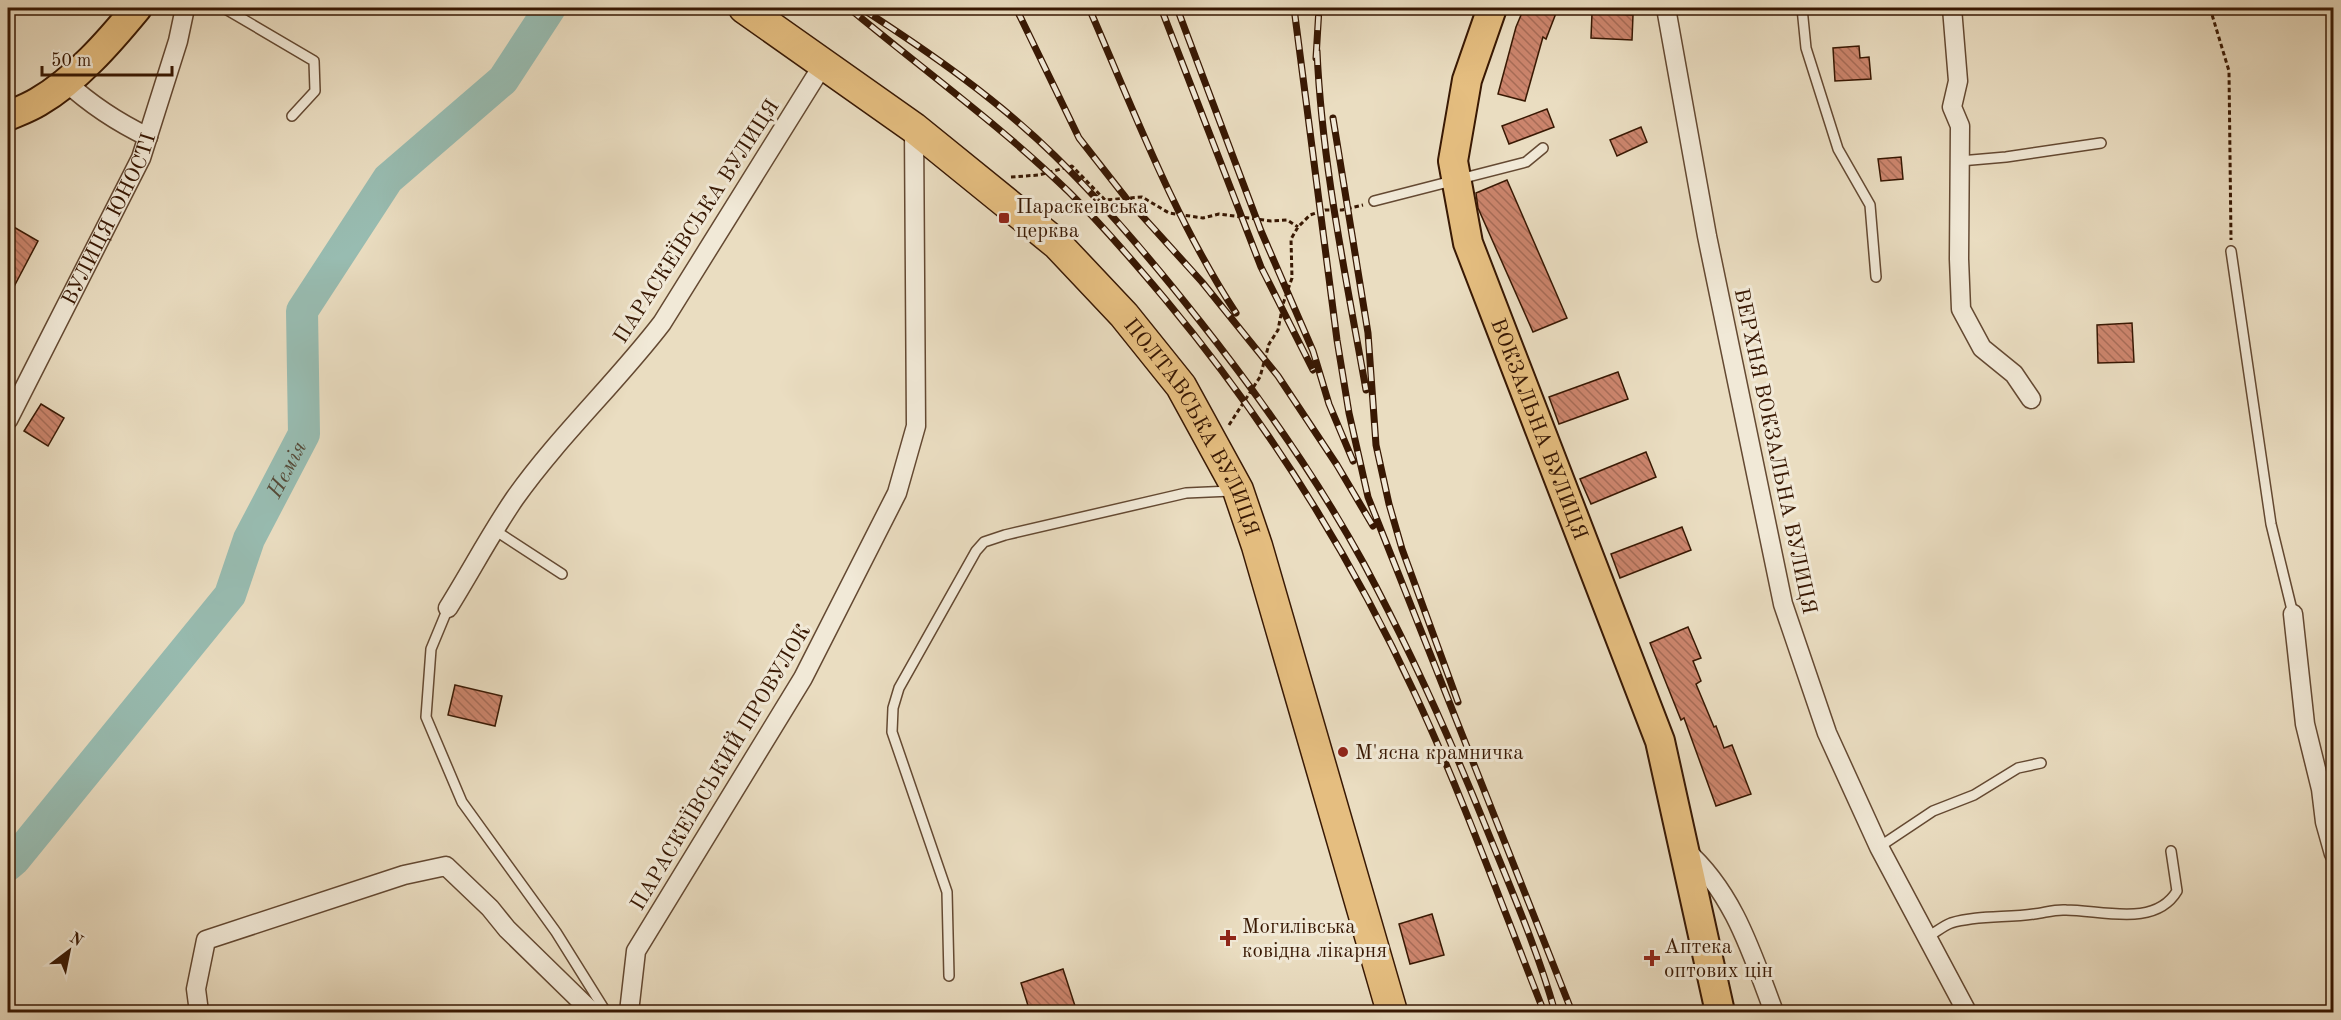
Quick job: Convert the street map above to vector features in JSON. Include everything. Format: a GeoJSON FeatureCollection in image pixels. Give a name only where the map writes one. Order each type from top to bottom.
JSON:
{"type":"FeatureCollection","features":[{"type":"Feature","properties":{"kind":"highway","name":"ПОЛТАВСЬКА ВУЛИЦЯ"},"geometry":{"type":"LineString","coordinates":[[744,8],[914,128],[1057,244],[1124,315],[1181,386],[1238,490],[1257,546],[1392,1012]]}},
{"type":"Feature","properties":{"kind":"main road"},"geometry":{"type":"LineString","coordinates":[[8,116],[38,102],[66,82],[114,35],[137,8]]}},
{"type":"Feature","properties":{"kind":"main road","name":"ВОКЗАЛЬНА ВУЛИЦЯ"},"geometry":{"type":"LineString","coordinates":[[1492,8],[1467,80],[1453,161],[1468,243],[1660,741],[1720,1012]]}},
{"type":"Feature","properties":{"kind":"street","name":"ВУЛИЦЯ ЮНОСТІ"},"geometry":{"type":"LineString","coordinates":[[8,420],[141,158],[178,41],[185,8]]}},
{"type":"Feature","properties":{"kind":"street","name":"ВЕРХНЯ ВОКЗАЛЬНА ВУЛИЦЯ"},"geometry":{"type":"LineString","coordinates":[[1666,8],[1707,236],[1783,604],[1827,733],[1880,847],[1967,1012]]}},
{"type":"Feature","properties":{"kind":"street"},"geometry":{"type":"LineString","coordinates":[[1952,8],[1958,81],[1952,107],[1960,126],[1961,309],[1982,348],[2013,374],[2031,399]]}},
{"type":"Feature","properties":{"kind":"street","name":"ПАРАСКЕЇВСЬКА ВУЛИЦЯ"},"geometry":{"type":"LineString","coordinates":[[448,608],[522,489],[586,410],[633,360],[662,323],[824,63]]}},
{"type":"Feature","properties":{"kind":"street"},"geometry":{"type":"LineString","coordinates":[[66,82],[95,107],[147,137]]}},
{"type":"Feature","properties":{"kind":"street","name":"ПАРАСКЕЇВСЬКИЙ ПРОВУЛОК"},"geometry":{"type":"LineString","coordinates":[[629,1012],[636,951],[803,678],[897,493],[916,426],[914,128]]}},
{"type":"Feature","properties":{"kind":"street"},"geometry":{"type":"LineString","coordinates":[[2293,614],[2305,724],[2322,789],[2325,822],[2331,850],[2334,854]]}},
{"type":"Feature","properties":{"kind":"street"},"geometry":{"type":"LineString","coordinates":[[1682,847],[1705,868],[1740,924],[1774,1012]]}},
{"type":"Feature","properties":{"kind":"street"},"geometry":{"type":"LineString","coordinates":[[199,1012],[196,989],[206,940],[404,875],[446,866],[592,1012]]}},
{"type":"Feature","properties":{"kind":"lane"},"geometry":{"type":"LineString","coordinates":[[224,8],[314,61],[315,91],[292,116]]}},
{"type":"Feature","properties":{"kind":"lane"},"geometry":{"type":"LineString","coordinates":[[1803,8],[1806,48],[1838,149],[1870,205],[1876,277]]}},
{"type":"Feature","properties":{"kind":"lane"},"geometry":{"type":"LineString","coordinates":[[1960,161],[2006,157],[2101,143]]}},
{"type":"Feature","properties":{"kind":"lane"},"geometry":{"type":"LineString","coordinates":[[1374,201],[1526,162],[1543,148]]}},
{"type":"Feature","properties":{"kind":"lane"},"geometry":{"type":"LineString","coordinates":[[2231,250],[2271,524],[2293,614]]}},
{"type":"Feature","properties":{"kind":"lane"},"geometry":{"type":"LineString","coordinates":[[949,976],[947,892],[892,732],[893,708],[899,688],[976,551],[984,542],[1028,529],[1186,493],[1238,490]]}},
{"type":"Feature","properties":{"kind":"lane"},"geometry":{"type":"LineString","coordinates":[[495,531],[562,574]]}},
{"type":"Feature","properties":{"kind":"lane","name":"ПАРАСКЕЇВСЬКА ВУЛИЦЯ"},"geometry":{"type":"LineString","coordinates":[[448,608],[431,649],[426,717],[462,802],[556,933],[606,1012]]}},
{"type":"Feature","properties":{"kind":"lane"},"geometry":{"type":"LineString","coordinates":[[1880,847],[1934,811],[1974,795],[2018,768],[2041,763]]}},
{"type":"Feature","properties":{"kind":"lane"},"geometry":{"type":"LineString","coordinates":[[1928,937],[1950,923],[1993,917],[2032,915],[2064,909],[2099,913],[2142,913],[2161,908],[2172,900],[2177,891],[2171,851]]}},
{"type":"Feature","properties":{"kind":"path"},"geometry":{"type":"LineString","coordinates":[[2210,8],[2229,71],[2231,250]]}},
{"type":"Feature","properties":{"kind":"path"},"geometry":{"type":"LineString","coordinates":[[988,186],[1000,179],[1039,175],[1072,166],[1105,200],[1142,197],[1168,213],[1203,218],[1219,214],[1271,221],[1287,220],[1298,227]]}},
{"type":"Feature","properties":{"kind":"path"},"geometry":{"type":"LineString","coordinates":[[1227,428],[1260,377],[1269,344],[1278,330],[1283,304],[1292,278],[1291,239],[1298,227],[1310,215],[1325,210],[1342,210],[1374,201]]}},
{"type":"Feature","properties":{"kind":"building"},"geometry":{"type":"Polygon","coordinates":[[[1524,8],[1558,8],[1546,39],[1543,37],[1525,101],[1498,94],[1516,27],[1524,8]]]}},
{"type":"Feature","properties":{"kind":"building"},"geometry":{"type":"Polygon","coordinates":[[[1592,13],[1633,15],[1632,40],[1591,38],[1592,13]]]}},
{"type":"Feature","properties":{"kind":"building"},"geometry":{"type":"Polygon","coordinates":[[[1859,46],[1860,58],[1869,57],[1871,79],[1835,81],[1833,48],[1859,46]]]}},
{"type":"Feature","properties":{"kind":"building"},"geometry":{"type":"Polygon","coordinates":[[[1547,109],[1554,127],[1509,144],[1502,126],[1547,109]]]}},
{"type":"Feature","properties":{"kind":"building"},"geometry":{"type":"Polygon","coordinates":[[[1641,127],[1647,142],[1617,156],[1610,140],[1641,127]]]}},
{"type":"Feature","properties":{"kind":"building"},"geometry":{"type":"Polygon","coordinates":[[[1901,157],[1903,179],[1881,181],[1878,159],[1901,157]]]}},
{"type":"Feature","properties":{"kind":"building"},"geometry":{"type":"Polygon","coordinates":[[[1507,180],[1567,318],[1533,332],[1478,208],[1476,193],[1507,180]]]}},
{"type":"Feature","properties":{"kind":"building"},"geometry":{"type":"Polygon","coordinates":[[[12,226],[38,241],[8,298],[8,234],[12,226]]]}},
{"type":"Feature","properties":{"kind":"building"},"geometry":{"type":"Polygon","coordinates":[[[2132,323],[2134,362],[2098,363],[2097,325],[2132,323]]]}},
{"type":"Feature","properties":{"kind":"building"},"geometry":{"type":"Polygon","coordinates":[[[1618,372],[1628,399],[1559,424],[1549,397],[1618,372]]]}},
{"type":"Feature","properties":{"kind":"building"},"geometry":{"type":"Polygon","coordinates":[[[41,404],[64,418],[48,446],[24,431],[41,404]]]}},
{"type":"Feature","properties":{"kind":"building"},"geometry":{"type":"Polygon","coordinates":[[[1646,452],[1656,477],[1591,504],[1580,479],[1646,452]]]}},
{"type":"Feature","properties":{"kind":"building"},"geometry":{"type":"Polygon","coordinates":[[[1682,527],[1691,550],[1620,578],[1611,554],[1682,527]]]}},
{"type":"Feature","properties":{"kind":"building"},"geometry":{"type":"Polygon","coordinates":[[[1688,627],[1701,658],[1693,661],[1701,681],[1696,684],[1724,748],[1732,745],[1751,794],[1716,806],[1684,718],[1681,720],[1650,643],[1688,627]]]}},
{"type":"Feature","properties":{"kind":"building"},"geometry":{"type":"Polygon","coordinates":[[[455,685],[502,696],[495,726],[448,715],[455,685]]]}},
{"type":"Feature","properties":{"kind":"building"},"geometry":{"type":"Polygon","coordinates":[[[1432,914],[1444,955],[1410,964],[1399,924],[1432,914]]]}},
{"type":"Feature","properties":{"kind":"building"},"geometry":{"type":"Polygon","coordinates":[[[1063,969],[1077,1012],[1030,1012],[1021,983],[1063,969]]]}},
{"type":"Feature","properties":{"kind":"waterway","name":"Немія"},"geometry":{"type":"LineString","coordinates":[[8,865],[230,595],[249,539],[304,434],[302,311],[388,179],[503,80],[550,8]]}},
{"type":"Feature","properties":{"kind":"railway"},"geometry":{"type":"LineString","coordinates":[[849,8],[1016,144],[1082,205],[1165,299],[1237,391],[1271,439],[1303,488],[1362,589],[1415,694],[1466,812],[1544,1012]]}},
{"type":"Feature","properties":{"kind":"railway"},"geometry":{"type":"LineString","coordinates":[[861,8],[937,59],[986,96],[1033,135],[1074,175],[1130,236],[1182,299],[1222,349],[1287,439],[1327,500],[1364,564],[1428,693],[1513,895],[1540,964],[1555,1012]]}},
{"type":"Feature","properties":{"kind":"railway"},"geometry":{"type":"LineString","coordinates":[[1016,8],[1079,138],[1126,198],[1202,282],[1278,376],[1337,465],[1373,526]]}},
{"type":"Feature","properties":{"kind":"railway"},"geometry":{"type":"LineString","coordinates":[[1089,8],[1174,202],[1193,240],[1236,313]]}},
{"type":"Feature","properties":{"kind":"railway"},"geometry":{"type":"LineString","coordinates":[[1161,8],[1261,267],[1313,370]]}},
{"type":"Feature","properties":{"kind":"railway"},"geometry":{"type":"LineString","coordinates":[[1177,8],[1261,231],[1313,351],[1329,404],[1353,461]]}},
{"type":"Feature","properties":{"kind":"railway"},"geometry":{"type":"LineString","coordinates":[[1294,8],[1337,340],[1349,413],[1368,497],[1572,1012]]}},
{"type":"Feature","properties":{"kind":"railway"},"geometry":{"type":"LineString","coordinates":[[1316,58],[1319,8]]}},
{"type":"Feature","properties":{"kind":"railway"},"geometry":{"type":"LineString","coordinates":[[1317,51],[1329,179],[1366,390]]}},
{"type":"Feature","properties":{"kind":"railway"},"geometry":{"type":"LineString","coordinates":[[1333,118],[1368,333],[1376,445],[1402,549],[1458,702]]}},
{"type":"Feature","properties":{"kind":"place","name":"Параскеївська церква"},"geometry":{"type":"Point","coordinates":[1004,218]}},
{"type":"Feature","properties":{"kind":"place","name":"М'ясна крамничка"},"geometry":{"type":"Point","coordinates":[1343,752]}},
{"type":"Feature","properties":{"kind":"place","name":"Могилівська ковідна лікарня"},"geometry":{"type":"Point","coordinates":[1228,938]}},
{"type":"Feature","properties":{"kind":"place","name":"Аптека оптових цін"},"geometry":{"type":"Point","coordinates":[1652,958]}}]}
